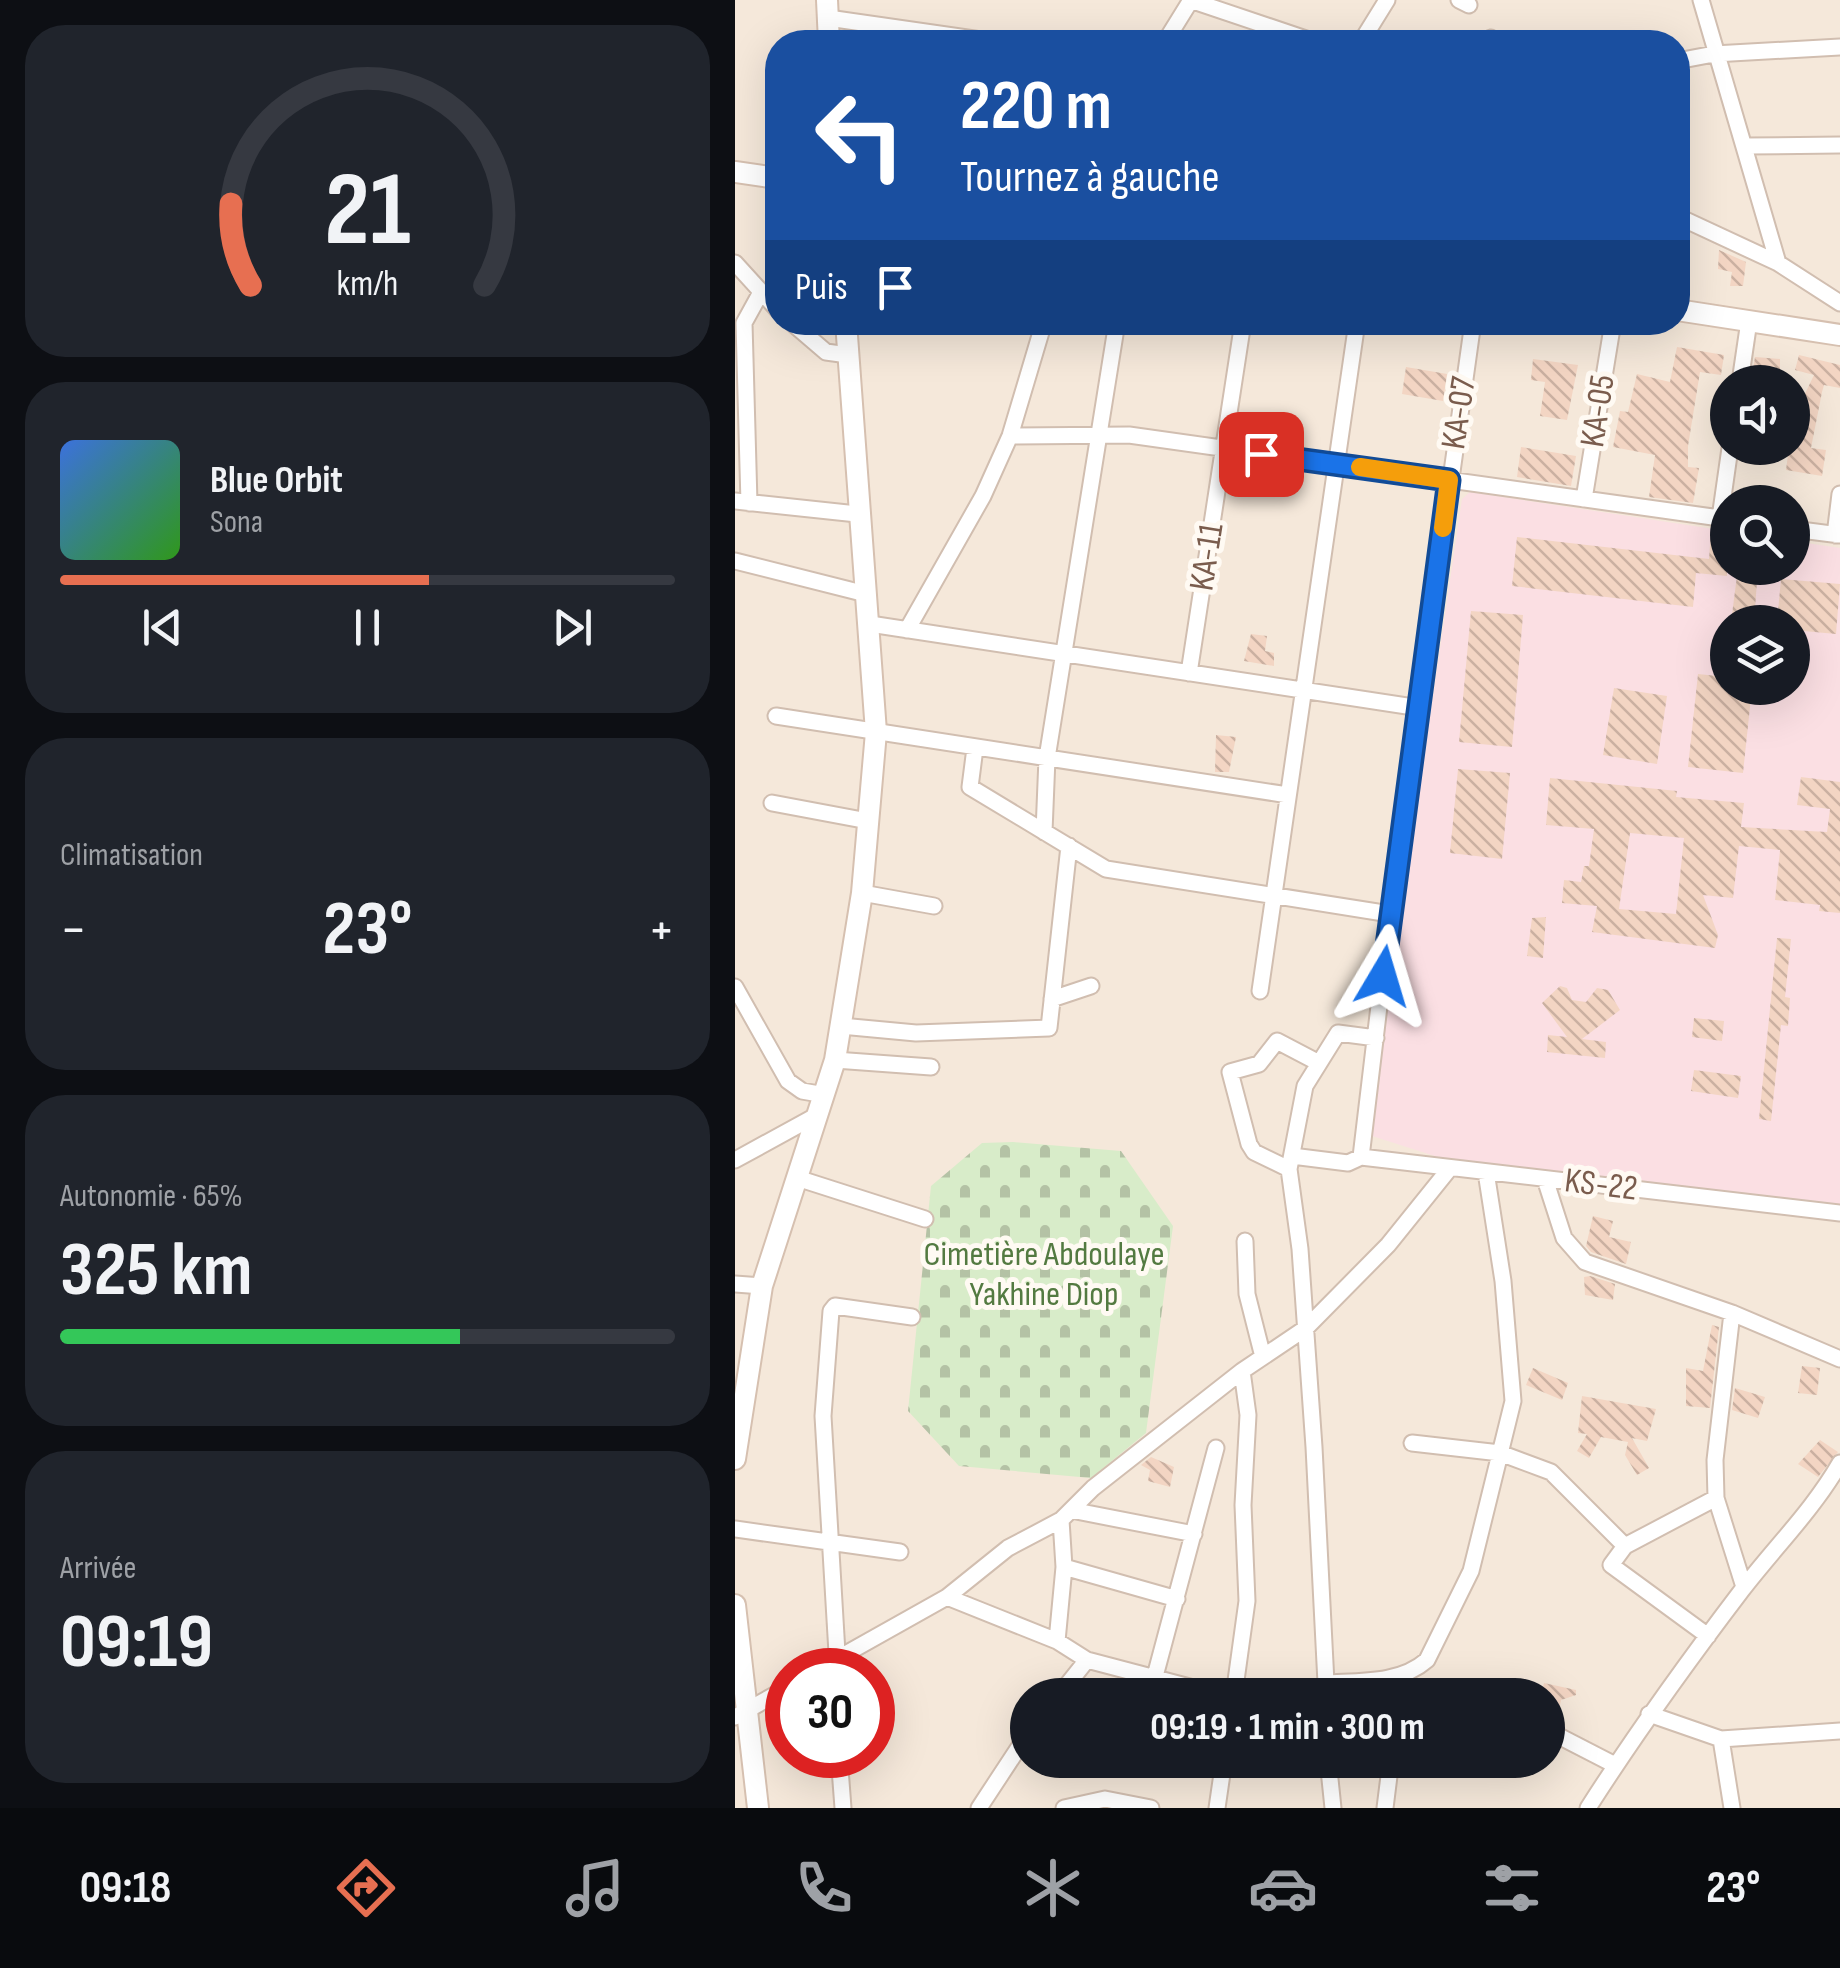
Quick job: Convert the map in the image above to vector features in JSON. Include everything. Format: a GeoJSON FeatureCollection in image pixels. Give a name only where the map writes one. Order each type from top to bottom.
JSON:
{"type":"FeatureCollection","features":[{"type":"Feature","properties":{"kind":"street"},"geometry":{"type":"LineString","coordinates":[[1172,30],[1190,0],[1279,30]]}},
{"type":"Feature","properties":{"kind":"street"},"geometry":{"type":"LineString","coordinates":[[1368,30],[1387,0]]}},
{"type":"Feature","properties":{"kind":"street"},"geometry":{"type":"LineString","coordinates":[[1701,0],[1778,262]]}},
{"type":"Feature","properties":{"kind":"street"},"geometry":{"type":"LineString","coordinates":[[828,9],[934,30]]}},
{"type":"Feature","properties":{"kind":"street"},"geometry":{"type":"LineString","coordinates":[[1690,59],[1840,46]]}},
{"type":"Feature","properties":{"kind":"street"},"geometry":{"type":"LineString","coordinates":[[1745,146],[1840,145]]}},
{"type":"Feature","properties":{"kind":"street"},"geometry":{"type":"LineString","coordinates":[[735,172],[765,176]]}},
{"type":"Feature","properties":{"kind":"street"},"geometry":{"type":"LineString","coordinates":[[1690,222],[1778,262],[1840,303]]}},
{"type":"Feature","properties":{"kind":"street"},"geometry":{"type":"LineString","coordinates":[[735,263],[765,296]]}},
{"type":"Feature","properties":{"kind":"street"},"geometry":{"type":"LineString","coordinates":[[761,292],[743,323],[742,502],[857,514]]}},
{"type":"Feature","properties":{"kind":"street"},"geometry":{"type":"LineString","coordinates":[[1690,312],[1840,336]]}},
{"type":"Feature","properties":{"kind":"street"},"geometry":{"type":"LineString","coordinates":[[1743,365],[1749,321]]}},
{"type":"Feature","properties":{"kind":"street"},"geometry":{"type":"LineString","coordinates":[[807,335],[827,352],[848,355]]}},
{"type":"Feature","properties":{"kind":"street"},"geometry":{"type":"LineString","coordinates":[[735,1455],[762,1286],[835,1060],[862,894],[876,732],[870,624],[857,514],[847,335]]}},
{"type":"Feature","properties":{"kind":"street"},"geometry":{"type":"LineString","coordinates":[[907,630],[983,496],[1009,436],[1040,335]]}},
{"type":"Feature","properties":{"kind":"street"},"geometry":{"type":"LineString","coordinates":[[1045,832],[1047,758],[1115,335]]}},
{"type":"Feature","properties":{"kind":"street","name":"KA-11"},"geometry":{"type":"LineString","coordinates":[[1189,673],[1241,335]]}},
{"type":"Feature","properties":{"kind":"street"},"geometry":{"type":"LineString","coordinates":[[1260,990],[1355,335]]}},
{"type":"Feature","properties":{"kind":"street","name":"KA-07"},"geometry":{"type":"LineString","coordinates":[[1361,1157],[1390,914],[1471,335]]}},
{"type":"Feature","properties":{"kind":"street","name":"KA-05"},"geometry":{"type":"LineString","coordinates":[[1584,499],[1611,335]]}},
{"type":"Feature","properties":{"kind":"street"},"geometry":{"type":"LineString","coordinates":[[1009,436],[1099,435],[1224,448],[1710,517]]}},
{"type":"Feature","properties":{"kind":"street"},"geometry":{"type":"LineString","coordinates":[[1810,531],[1838,535],[1840,494]]}},
{"type":"Feature","properties":{"kind":"street"},"geometry":{"type":"LineString","coordinates":[[735,561],[866,594]]}},
{"type":"Feature","properties":{"kind":"street"},"geometry":{"type":"LineString","coordinates":[[870,624],[1420,708]]}},
{"type":"Feature","properties":{"kind":"street"},"geometry":{"type":"LineString","coordinates":[[776,716],[1289,794]]}},
{"type":"Feature","properties":{"kind":"street"},"geometry":{"type":"LineString","coordinates":[[975,748],[969,787],[1106,869],[1390,914]]}},
{"type":"Feature","properties":{"kind":"street"},"geometry":{"type":"LineString","coordinates":[[772,803],[867,821]]}},
{"type":"Feature","properties":{"kind":"street"},"geometry":{"type":"LineString","coordinates":[[841,1026],[916,1032],[1049,1028],[1069,846]]}},
{"type":"Feature","properties":{"kind":"street"},"geometry":{"type":"LineString","coordinates":[[862,894],[934,906]]}},
{"type":"Feature","properties":{"kind":"street"},"geometry":{"type":"LineString","coordinates":[[1053,999],[1091,986]]}},
{"type":"Feature","properties":{"kind":"street"},"geometry":{"type":"LineString","coordinates":[[735,987],[788,1081],[822,1104]]}},
{"type":"Feature","properties":{"kind":"street"},"geometry":{"type":"LineString","coordinates":[[1324,1678],[1306,1328],[1291,1162],[1305,1086],[1338,1033],[1376,1038]]}},
{"type":"Feature","properties":{"kind":"street"},"geometry":{"type":"LineString","coordinates":[[1291,1162],[1254,1152],[1231,1072],[1259,1064],[1277,1042],[1319,1063]]}},
{"type":"Feature","properties":{"kind":"street"},"geometry":{"type":"LineString","coordinates":[[835,1060],[931,1067]]}},
{"type":"Feature","properties":{"kind":"street"},"geometry":{"type":"LineString","coordinates":[[735,1160],[822,1104]]}},
{"type":"Feature","properties":{"kind":"street","name":"KS-22"},"geometry":{"type":"LineString","coordinates":[[1291,1162],[1349,1163],[1361,1157],[1840,1213]]}},
{"type":"Feature","properties":{"kind":"street"},"geometry":{"type":"LineString","coordinates":[[864,1648],[947,1597],[1008,1548],[1066,1515],[1243,1370],[1306,1328],[1388,1245],[1450,1168]]}},
{"type":"Feature","properties":{"kind":"street"},"geometry":{"type":"LineString","coordinates":[[1402,1678],[1427,1660],[1471,1571],[1513,1401],[1503,1281],[1487,1172]]}},
{"type":"Feature","properties":{"kind":"street"},"geometry":{"type":"LineString","coordinates":[[797,1178],[925,1219]]}},
{"type":"Feature","properties":{"kind":"street"},"geometry":{"type":"LineString","coordinates":[[1545,1179],[1565,1238],[1585,1262],[1732,1313],[1840,1359]]}},
{"type":"Feature","properties":{"kind":"street"},"geometry":{"type":"LineString","coordinates":[[1245,1240],[1247,1294],[1263,1357]]}},
{"type":"Feature","properties":{"kind":"street"},"geometry":{"type":"LineString","coordinates":[[735,1284],[762,1286]]}},
{"type":"Feature","properties":{"kind":"street"},"geometry":{"type":"LineString","coordinates":[[837,1648],[827,1541],[823,1416],[831,1311],[835,1306],[912,1317]]}},
{"type":"Feature","properties":{"kind":"street"},"geometry":{"type":"LineString","coordinates":[[1732,1313],[1715,1460],[1716,1498],[1744,1587]]}},
{"type":"Feature","properties":{"kind":"street"},"geometry":{"type":"LineString","coordinates":[[1236,1678],[1247,1602],[1243,1504],[1247,1415],[1243,1370]]}},
{"type":"Feature","properties":{"kind":"street"},"geometry":{"type":"LineString","coordinates":[[1412,1442],[1500,1453],[1561,1478],[1625,1546]]}},
{"type":"Feature","properties":{"kind":"street"},"geometry":{"type":"LineString","coordinates":[[1155,1678],[1216,1448]]}},
{"type":"Feature","properties":{"kind":"street"},"geometry":{"type":"LineString","coordinates":[[1588,1808],[1649,1714],[1744,1587],[1825,1488],[1840,1463]]}},
{"type":"Feature","properties":{"kind":"street"},"geometry":{"type":"LineString","coordinates":[[1708,1636],[1611,1564],[1625,1546],[1716,1498]]}},
{"type":"Feature","properties":{"kind":"street"},"geometry":{"type":"LineString","coordinates":[[1066,1515],[1193,1534]]}},
{"type":"Feature","properties":{"kind":"street"},"geometry":{"type":"LineString","coordinates":[[1057,1641],[1066,1515]]}},
{"type":"Feature","properties":{"kind":"street"},"geometry":{"type":"LineString","coordinates":[[735,1528],[900,1552]]}},
{"type":"Feature","properties":{"kind":"street"},"geometry":{"type":"LineString","coordinates":[[1064,1566],[1177,1599]]}},
{"type":"Feature","properties":{"kind":"street"},"geometry":{"type":"LineString","coordinates":[[947,1597],[1057,1641],[1087,1660],[1147,1678]]}},
{"type":"Feature","properties":{"kind":"street"},"geometry":{"type":"LineString","coordinates":[[735,1605],[742,1714],[757,1808]]}},
{"type":"Feature","properties":{"kind":"street"},"geometry":{"type":"LineString","coordinates":[[1073,1678],[1087,1660]]}},
{"type":"Feature","properties":{"kind":"street"},"geometry":{"type":"LineString","coordinates":[[742,1714],[765,1701]]}},
{"type":"Feature","properties":{"kind":"street"},"geometry":{"type":"LineString","coordinates":[[1649,1714],[1721,1739],[1840,1732]]}},
{"type":"Feature","properties":{"kind":"street"},"geometry":{"type":"LineString","coordinates":[[1721,1739],[1731,1808]]}},
{"type":"Feature","properties":{"kind":"street"},"geometry":{"type":"LineString","coordinates":[[1565,1740],[1615,1766]]}},
{"type":"Feature","properties":{"kind":"street"},"geometry":{"type":"LineString","coordinates":[[979,1808],[1010,1761]]}},
{"type":"Feature","properties":{"kind":"street"},"geometry":{"type":"LineString","coordinates":[[841,1778],[843,1808]]}},
{"type":"Feature","properties":{"kind":"street"},"geometry":{"type":"LineString","coordinates":[[1217,1808],[1221,1778]]}},
{"type":"Feature","properties":{"kind":"street"},"geometry":{"type":"LineString","coordinates":[[1330,1778],[1333,1808]]}},
{"type":"Feature","properties":{"kind":"street"},"geometry":{"type":"LineString","coordinates":[[1385,1808],[1389,1778]]}},
{"type":"Feature","properties":{"kind":"street"},"geometry":{"type":"LineString","coordinates":[[1065,1808],[1105,1799],[1151,1808]]}},
{"type":"Feature","properties":{"kind":"shaded area"},"geometry":{"type":"Polygon","coordinates":[[[735,0],[1840,0],[1840,1808],[735,1808],[735,0]]]}},
{"type":"Feature","properties":{"kind":"shaded area"},"geometry":{"type":"Polygon","coordinates":[[[1470,492],[1710,528],[1710,585],[1810,585],[1810,544],[1840,548],[1840,1204],[1441,1158],[1372,1136],[1370,1124],[1462,499],[1470,492]]]}},
{"type":"Feature","properties":{"kind":"green space","name":"Cimetière Abdoulaye Yakhine Diop"},"geometry":{"type":"Polygon","coordinates":[[[982,1143],[1121,1151],[1173,1226],[1146,1433],[1091,1478],[959,1466],[908,1411],[931,1186],[982,1143]]]}},
{"type":"Feature","properties":{"kind":"building"},"geometry":{"type":"Polygon","coordinates":[[[1719,250],[1746,262],[1743,286],[1730,286],[1732,272],[1718,269],[1719,250]]]}},
{"type":"Feature","properties":{"kind":"building"},"geometry":{"type":"Polygon","coordinates":[[[1677,347],[1724,355],[1722,365],[1710,365],[1710,373],[1700,372],[1688,446],[1688,467],[1699,468],[1693,503],[1649,497],[1655,455],[1613,447],[1620,411],[1628,412],[1637,374],[1670,382],[1677,347]]]}},
{"type":"Feature","properties":{"kind":"building"},"geometry":{"type":"Polygon","coordinates":[[[1799,355],[1840,365],[1840,388],[1824,385],[1811,448],[1826,450],[1822,476],[1786,470],[1787,465],[1810,465],[1810,383],[1814,375],[1810,374],[1810,365],[1796,365],[1799,355]]]}},
{"type":"Feature","properties":{"kind":"building"},"geometry":{"type":"Polygon","coordinates":[[[1755,357],[1780,359],[1780,365],[1754,365],[1755,357]]]}},
{"type":"Feature","properties":{"kind":"building"},"geometry":{"type":"Polygon","coordinates":[[[1533,359],[1578,365],[1567,420],[1540,416],[1545,382],[1531,380],[1533,359]]]}},
{"type":"Feature","properties":{"kind":"building"},"geometry":{"type":"Polygon","coordinates":[[[1406,367],[1447,374],[1443,401],[1402,394],[1406,367]]]}},
{"type":"Feature","properties":{"kind":"building"},"geometry":{"type":"Polygon","coordinates":[[[1241,413],[1274,417],[1273,435],[1263,442],[1236,438],[1241,413]]]}},
{"type":"Feature","properties":{"kind":"building"},"geometry":{"type":"Polygon","coordinates":[[[1521,447],[1576,456],[1571,486],[1517,477],[1521,447]]]}},
{"type":"Feature","properties":{"kind":"building"},"geometry":{"type":"Polygon","coordinates":[[[1517,537],[1709,559],[1710,545],[1710,574],[1696,573],[1693,607],[1512,586],[1517,537]]]}},
{"type":"Feature","properties":{"kind":"building"},"geometry":{"type":"Polygon","coordinates":[[[1810,581],[1840,584],[1836,634],[1810,632],[1810,605],[1779,605],[1780,585],[1810,585],[1810,581]]]}},
{"type":"Feature","properties":{"kind":"building"},"geometry":{"type":"Polygon","coordinates":[[[1736,585],[1757,585],[1755,605],[1733,605],[1736,585]]]}},
{"type":"Feature","properties":{"kind":"building"},"geometry":{"type":"Polygon","coordinates":[[[1471,611],[1523,615],[1512,747],[1459,742],[1471,611]]]}},
{"type":"Feature","properties":{"kind":"building"},"geometry":{"type":"Polygon","coordinates":[[[1251,634],[1267,636],[1265,651],[1274,653],[1274,666],[1244,661],[1251,634]]]}},
{"type":"Feature","properties":{"kind":"building"},"geometry":{"type":"Polygon","coordinates":[[[1698,674],[1710,675],[1710,705],[1750,705],[1743,773],[1688,767],[1698,674]]]}},
{"type":"Feature","properties":{"kind":"building"},"geometry":{"type":"Polygon","coordinates":[[[1614,688],[1667,696],[1657,764],[1603,755],[1614,688]]]}},
{"type":"Feature","properties":{"kind":"building"},"geometry":{"type":"Polygon","coordinates":[[[1216,735],[1236,737],[1229,772],[1215,772],[1216,735]]]}},
{"type":"Feature","properties":{"kind":"building"},"geometry":{"type":"Polygon","coordinates":[[[1458,769],[1510,773],[1502,859],[1450,853],[1458,769]]]}},
{"type":"Feature","properties":{"kind":"building"},"geometry":{"type":"Polygon","coordinates":[[[1801,777],[1840,782],[1840,913],[1819,911],[1820,905],[1775,900],[1780,850],[1739,846],[1733,898],[1703,895],[1718,935],[1715,948],[1592,932],[1597,906],[1562,903],[1564,880],[1581,882],[1584,866],[1589,866],[1594,829],[1546,825],[1550,778],[1677,791],[1676,797],[1744,803],[1741,827],[1827,832],[1830,809],[1797,805],[1801,777]],[[1630,833],[1619,909],[1676,914],[1684,838],[1630,833]]]}},
{"type":"Feature","properties":{"kind":"building"},"geometry":{"type":"Polygon","coordinates":[[[1546,917],[1543,958],[1527,956],[1532,918],[1546,917]]]}},
{"type":"Feature","properties":{"kind":"building"},"geometry":{"type":"Polygon","coordinates":[[[1777,938],[1791,939],[1785,997],[1790,998],[1788,1026],[1781,1025],[1771,1121],[1759,1119],[1777,938]]]}},
{"type":"Feature","properties":{"kind":"building"},"geometry":{"type":"Polygon","coordinates":[[[1560,986],[1567,988],[1572,1000],[1586,1002],[1597,988],[1608,990],[1620,1010],[1582,1039],[1606,1042],[1605,1058],[1547,1052],[1548,1035],[1567,1037],[1542,1003],[1560,986]]]}},
{"type":"Feature","properties":{"kind":"building"},"geometry":{"type":"Polygon","coordinates":[[[1694,1018],[1724,1021],[1722,1041],[1692,1037],[1694,1018]]]}},
{"type":"Feature","properties":{"kind":"building"},"geometry":{"type":"Polygon","coordinates":[[[1694,1070],[1741,1076],[1738,1098],[1691,1091],[1694,1070]]]}},
{"type":"Feature","properties":{"kind":"building"},"geometry":{"type":"Polygon","coordinates":[[[1593,1216],[1613,1221],[1609,1237],[1631,1242],[1626,1264],[1591,1252],[1586,1246],[1593,1216]]]}},
{"type":"Feature","properties":{"kind":"building"},"geometry":{"type":"Polygon","coordinates":[[[1584,1277],[1615,1284],[1613,1300],[1585,1295],[1584,1277]]]}},
{"type":"Feature","properties":{"kind":"building"},"geometry":{"type":"Polygon","coordinates":[[[1712,1325],[1719,1327],[1710,1408],[1686,1406],[1686,1368],[1703,1371],[1712,1325]]]}},
{"type":"Feature","properties":{"kind":"building"},"geometry":{"type":"Polygon","coordinates":[[[1802,1366],[1820,1368],[1817,1395],[1798,1393],[1802,1366]]]}},
{"type":"Feature","properties":{"kind":"building"},"geometry":{"type":"Polygon","coordinates":[[[1533,1368],[1568,1383],[1562,1400],[1526,1385],[1533,1368]]]}},
{"type":"Feature","properties":{"kind":"building"},"geometry":{"type":"Polygon","coordinates":[[[1735,1388],[1765,1397],[1758,1418],[1732,1410],[1735,1388]]]}},
{"type":"Feature","properties":{"kind":"building"},"geometry":{"type":"Polygon","coordinates":[[[1582,1396],[1656,1409],[1647,1441],[1632,1438],[1649,1468],[1637,1475],[1625,1455],[1628,1442],[1601,1437],[1589,1458],[1577,1451],[1587,1434],[1578,1433],[1582,1396]]]}},
{"type":"Feature","properties":{"kind":"building"},"geometry":{"type":"Polygon","coordinates":[[[1820,1440],[1838,1452],[1818,1477],[1798,1464],[1820,1440]]]}},
{"type":"Feature","properties":{"kind":"building"},"geometry":{"type":"Polygon","coordinates":[[[1151,1457],[1174,1467],[1170,1487],[1148,1481],[1150,1470],[1141,1465],[1151,1457]]]}},
{"type":"Feature","properties":{"kind":"building"},"geometry":{"type":"Polygon","coordinates":[[[1565,1688],[1576,1690],[1576,1695],[1565,1699],[1565,1688]]]}},
{"type":"Feature","properties":{"kind":"slow traffic"},"geometry":{"type":"LineString","coordinates":[[1360,467],[1449,480],[1443,528]]}},
{"type":"Feature","properties":{"kind":"route"},"geometry":{"type":"LineString","coordinates":[[1261,454],[1449,480],[1383,976]]}}]}
